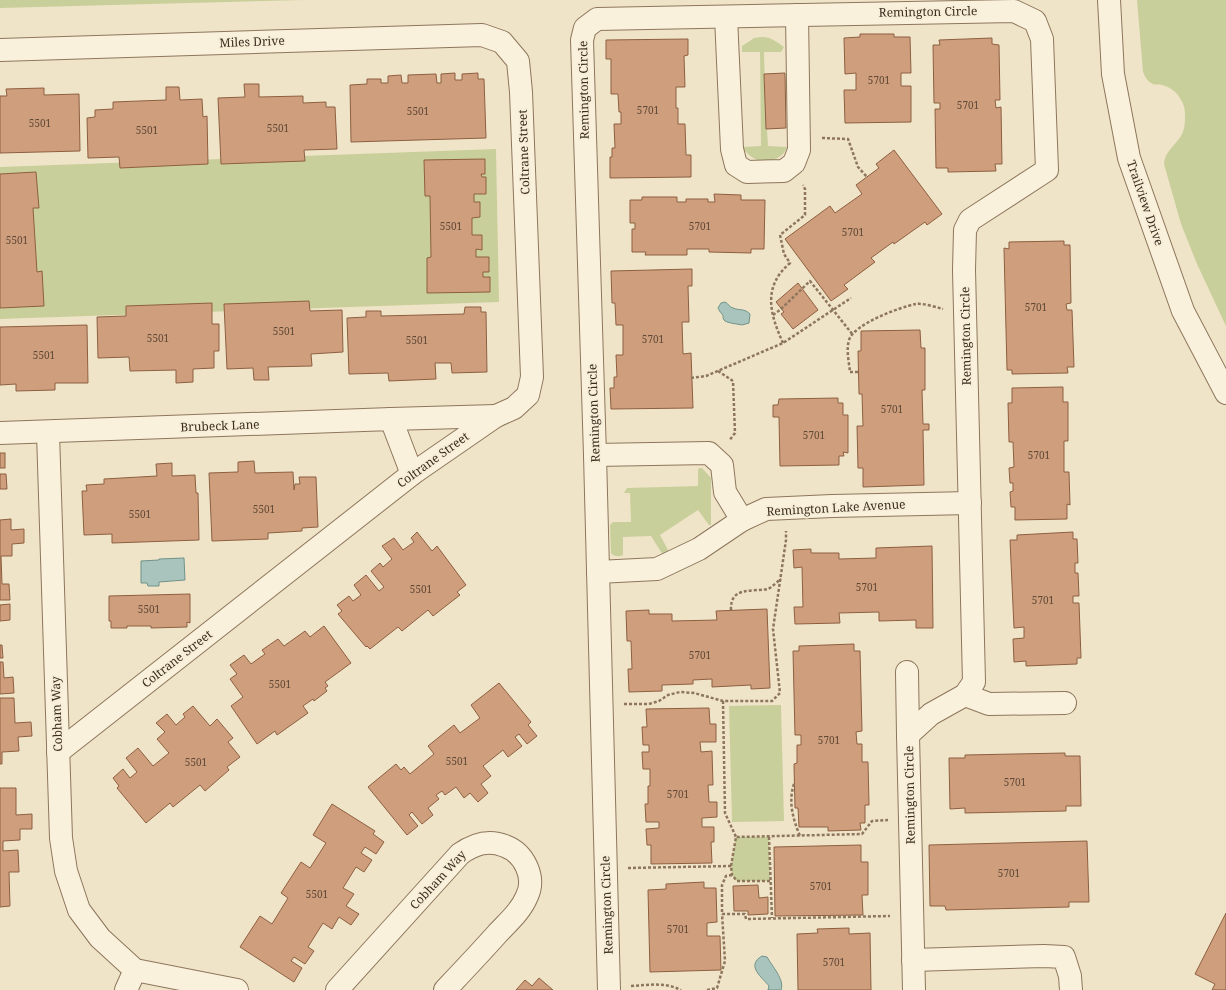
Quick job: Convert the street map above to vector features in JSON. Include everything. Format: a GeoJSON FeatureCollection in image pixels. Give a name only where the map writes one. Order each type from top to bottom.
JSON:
{"type":"FeatureCollection","features":[{"type":"Feature","properties":{"kind":"street","name":"Trailview Drive"},"geometry":{"type":"LineString","coordinates":[[1109,0],[1114,74],[1129,158],[1183,311],[1226,393]]}},
{"type":"Feature","properties":{"kind":"street","name":"Remington Circle"},"geometry":{"type":"LineString","coordinates":[[609,988],[582,40],[585,28],[597,20],[1014,11],[1035,21],[1042,39],[1047,170],[970,220],[965,230],[964,270],[974,682],[965,695],[931,714],[908,735],[914,990]]}},
{"type":"Feature","properties":{"kind":"street"},"geometry":{"type":"LineString","coordinates":[[726,17],[732,149],[736,165],[747,172],[784,171],[794,163],[799,150],[797,15]]}},
{"type":"Feature","properties":{"kind":"street","name":"Miles Drive"},"geometry":{"type":"LineString","coordinates":[[0,50],[482,35],[502,42]]}},
{"type":"Feature","properties":{"kind":"street","name":"Coltrane Street"},"geometry":{"type":"LineString","coordinates":[[58,752],[412,474],[496,416],[514,408],[528,395],[532,377],[520,71],[518,61],[502,42]]}},
{"type":"Feature","properties":{"kind":"street","name":"Brubeck Lane"},"geometry":{"type":"LineString","coordinates":[[48,432],[496,416]]}},
{"type":"Feature","properties":{"kind":"street"},"geometry":{"type":"LineString","coordinates":[[391,419],[412,474]]}},
{"type":"Feature","properties":{"kind":"street"},"geometry":{"type":"LineString","coordinates":[[0,433],[48,432]]}},
{"type":"Feature","properties":{"kind":"street","name":"Cobham Way"},"geometry":{"type":"LineString","coordinates":[[48,432],[61,838],[66,871],[79,910],[100,938],[135,970]]}},
{"type":"Feature","properties":{"kind":"street"},"geometry":{"type":"LineString","coordinates":[[595,455],[709,453],[722,465],[725,492],[742,520]]}},
{"type":"Feature","properties":{"kind":"street","name":"Remington Lake Avenue"},"geometry":{"type":"LineString","coordinates":[[598,572],[657,569],[698,549],[742,520],[766,509],[970,503]]}},
{"type":"Feature","properties":{"kind":"street"},"geometry":{"type":"LineString","coordinates":[[907,672],[908,735]]}},
{"type":"Feature","properties":{"kind":"street"},"geometry":{"type":"LineString","coordinates":[[965,695],[989,704],[1065,703]]}},
{"type":"Feature","properties":{"kind":"street","name":"Cobham Way"},"geometry":{"type":"LineString","coordinates":[[337,990],[460,854],[470,847],[481,843],[493,842],[507,846],[519,855],[524,862],[530,881],[528,894],[518,912],[445,990]]}},
{"type":"Feature","properties":{"kind":"street"},"geometry":{"type":"LineString","coordinates":[[913,960],[1044,956],[1064,957],[1070,976],[1071,990]]}},
{"type":"Feature","properties":{"kind":"street"},"geometry":{"type":"LineString","coordinates":[[126,990],[135,970],[237,990]]}},
{"type":"Feature","properties":{"kind":"path"},"geometry":{"type":"LineString","coordinates":[[799,138],[848,139],[858,167],[867,177]]}},
{"type":"Feature","properties":{"kind":"path"},"geometry":{"type":"LineString","coordinates":[[783,343],[771,308],[772,292],[776,278],[790,263],[784,254],[780,235],[805,215],[805,189],[794,163]]}},
{"type":"Feature","properties":{"kind":"path"},"geometry":{"type":"LineString","coordinates":[[773,315],[810,281],[853,335]]}},
{"type":"Feature","properties":{"kind":"path"},"geometry":{"type":"LineString","coordinates":[[691,378],[706,376],[783,343],[851,298]]}},
{"type":"Feature","properties":{"kind":"path"},"geometry":{"type":"LineString","coordinates":[[858,372],[850,372],[848,352],[849,339],[861,326],[894,310],[917,304],[933,306],[965,314]]}},
{"type":"Feature","properties":{"kind":"path"},"geometry":{"type":"LineString","coordinates":[[716,459],[735,433],[733,381],[718,371]]}},
{"type":"Feature","properties":{"kind":"path"},"geometry":{"type":"LineString","coordinates":[[601,705],[649,704],[659,701],[668,695],[680,692],[694,693],[723,701],[772,701],[780,694],[774,629],[786,540],[786,508]]}},
{"type":"Feature","properties":{"kind":"path"},"geometry":{"type":"LineString","coordinates":[[731,610],[731,604],[734,597],[740,592],[769,588],[781,579]]}},
{"type":"Feature","properties":{"kind":"path"},"geometry":{"type":"LineString","coordinates":[[723,701],[725,813],[736,837],[731,866],[732,875],[737,881],[770,881]]}},
{"type":"Feature","properties":{"kind":"path"},"geometry":{"type":"LineString","coordinates":[[794,784],[791,800],[792,810],[800,836]]}},
{"type":"Feature","properties":{"kind":"path"},"geometry":{"type":"LineString","coordinates":[[736,837],[862,834],[872,821],[910,820]]}},
{"type":"Feature","properties":{"kind":"path"},"geometry":{"type":"LineString","coordinates":[[769,837],[772,918]]}},
{"type":"Feature","properties":{"kind":"path"},"geometry":{"type":"LineString","coordinates":[[605,869],[731,866]]}},
{"type":"Feature","properties":{"kind":"path"},"geometry":{"type":"LineString","coordinates":[[707,990],[717,988],[725,961],[722,914],[723,881],[726,876],[732,875]]}},
{"type":"Feature","properties":{"kind":"path"},"geometry":{"type":"LineString","coordinates":[[722,914],[745,914],[746,919],[912,916]]}},
{"type":"Feature","properties":{"kind":"path"},"geometry":{"type":"LineString","coordinates":[[653,985],[653,990]]}},
{"type":"Feature","properties":{"kind":"path"},"geometry":{"type":"LineString","coordinates":[[609,988],[653,985],[672,986],[681,990]]}},
{"type":"Feature","properties":{"kind":"green space"},"geometry":{"type":"Polygon","coordinates":[[[0,0],[303,0],[0,8],[0,0]]]}},
{"type":"Feature","properties":{"kind":"green space"},"geometry":{"type":"Polygon","coordinates":[[[1137,0],[1226,0],[1226,326],[1197,264],[1181,224],[1164,164],[1166,156],[1183,131],[1185,113],[1183,103],[1173,90],[1165,86],[1151,83],[1143,72],[1137,0]]]}},
{"type":"Feature","properties":{"kind":"green space"},"geometry":{"type":"Polygon","coordinates":[[[762,37],[771,39],[784,47],[781,52],[764,52],[766,128],[768,146],[787,147],[783,154],[771,161],[755,159],[744,150],[744,147],[761,146],[760,52],[742,52],[742,46],[754,38],[762,37]]]}},
{"type":"Feature","properties":{"kind":"green space"},"geometry":{"type":"Polygon","coordinates":[[[496,149],[499,302],[0,319],[0,167],[496,149]]]}},
{"type":"Feature","properties":{"kind":"green space"},"geometry":{"type":"Polygon","coordinates":[[[699,468],[702,468],[711,478],[711,525],[709,525],[698,510],[660,535],[669,552],[663,555],[651,536],[623,537],[623,555],[617,556],[611,553],[610,525],[613,522],[631,522],[630,493],[624,493],[627,488],[698,486],[699,468]]]}},
{"type":"Feature","properties":{"kind":"green space"},"geometry":{"type":"Polygon","coordinates":[[[781,705],[784,821],[732,822],[729,706],[781,705]]]}},
{"type":"Feature","properties":{"kind":"green space"},"geometry":{"type":"Polygon","coordinates":[[[736,837],[769,837],[770,881],[737,881],[732,875],[731,866],[736,837]]]}},
{"type":"Feature","properties":{"kind":"water"},"geometry":{"type":"Polygon","coordinates":[[[725,302],[732,308],[748,312],[750,314],[749,323],[742,325],[725,321],[718,308],[721,303],[725,302]]]}},
{"type":"Feature","properties":{"kind":"water"},"geometry":{"type":"Polygon","coordinates":[[[184,558],[185,580],[159,582],[159,586],[148,586],[147,583],[141,583],[141,561],[184,558]]]}},
{"type":"Feature","properties":{"kind":"water"},"geometry":{"type":"Polygon","coordinates":[[[762,956],[767,957],[780,978],[782,986],[781,990],[768,990],[769,986],[757,972],[755,964],[762,956]]]}},
{"type":"Feature","properties":{"kind":"building"},"geometry":{"type":"Polygon","coordinates":[[[860,34],[894,34],[894,37],[910,37],[911,73],[901,73],[901,86],[911,86],[911,122],[845,123],[844,90],[856,90],[856,73],[845,74],[844,38],[860,37],[860,34]]]}},
{"type":"Feature","properties":{"kind":"building"},"geometry":{"type":"Polygon","coordinates":[[[992,38],[992,44],[999,45],[1000,100],[995,100],[996,108],[1001,107],[1002,164],[995,164],[996,171],[948,172],[948,168],[936,168],[935,109],[940,109],[940,103],[934,103],[933,45],[940,45],[939,40],[992,38]]]}},
{"type":"Feature","properties":{"kind":"building"},"geometry":{"type":"Polygon","coordinates":[[[688,39],[688,55],[684,56],[685,87],[676,87],[676,108],[678,108],[678,124],[685,124],[686,155],[691,155],[691,177],[610,178],[610,157],[612,157],[612,148],[615,148],[614,124],[621,124],[621,112],[619,112],[618,94],[611,94],[611,59],[606,59],[606,40],[688,39]]]}},
{"type":"Feature","properties":{"kind":"building"},"geometry":{"type":"Polygon","coordinates":[[[455,73],[455,80],[462,80],[462,74],[478,73],[478,79],[484,79],[486,138],[351,142],[350,85],[367,84],[367,79],[381,79],[381,83],[388,83],[388,76],[401,75],[402,83],[408,83],[408,75],[436,74],[437,83],[441,83],[441,74],[455,73]]]}},
{"type":"Feature","properties":{"kind":"building"},"geometry":{"type":"Polygon","coordinates":[[[785,73],[786,128],[766,129],[764,74],[785,73]]]}},
{"type":"Feature","properties":{"kind":"building"},"geometry":{"type":"Polygon","coordinates":[[[244,84],[259,84],[259,97],[303,96],[303,103],[326,102],[326,107],[335,107],[337,149],[304,150],[305,161],[221,164],[218,98],[245,97],[244,84]]]}},
{"type":"Feature","properties":{"kind":"building"},"geometry":{"type":"Polygon","coordinates":[[[166,87],[179,87],[180,100],[202,99],[203,117],[207,116],[208,164],[120,168],[119,157],[88,158],[87,118],[95,117],[95,110],[113,109],[113,102],[166,100],[166,87]]]}},
{"type":"Feature","properties":{"kind":"building"},"geometry":{"type":"Polygon","coordinates":[[[44,88],[44,95],[79,94],[80,151],[0,153],[0,96],[7,96],[6,89],[44,88]]]}},
{"type":"Feature","properties":{"kind":"building"},"geometry":{"type":"Polygon","coordinates":[[[894,150],[942,214],[927,225],[925,222],[871,258],[875,262],[844,285],[848,289],[831,301],[785,239],[830,206],[835,213],[862,194],[856,185],[879,168],[876,164],[894,150]]]}},
{"type":"Feature","properties":{"kind":"building"},"geometry":{"type":"Polygon","coordinates":[[[485,159],[485,174],[481,174],[482,177],[486,177],[486,194],[474,194],[474,202],[480,202],[480,217],[472,218],[472,235],[482,235],[482,250],[476,249],[476,257],[489,257],[489,272],[483,272],[483,277],[490,277],[490,292],[427,293],[427,258],[431,257],[430,196],[425,196],[424,160],[485,159]]]}},
{"type":"Feature","properties":{"kind":"building"},"geometry":{"type":"Polygon","coordinates":[[[36,172],[39,208],[33,208],[37,272],[42,271],[44,306],[0,308],[0,174],[36,172]]]}},
{"type":"Feature","properties":{"kind":"building"},"geometry":{"type":"Polygon","coordinates":[[[714,194],[741,195],[741,200],[765,200],[764,249],[751,249],[751,253],[709,252],[709,249],[687,249],[687,255],[645,255],[646,252],[632,252],[632,229],[635,229],[635,223],[630,223],[630,200],[642,200],[642,197],[677,197],[677,202],[686,202],[686,199],[708,199],[708,202],[715,202],[714,194]]]}},
{"type":"Feature","properties":{"kind":"building"},"geometry":{"type":"Polygon","coordinates":[[[1064,241],[1064,245],[1070,245],[1071,303],[1066,304],[1067,310],[1072,310],[1074,367],[1067,367],[1068,373],[1012,374],[1012,370],[1007,370],[1004,248],[1009,249],[1009,242],[1064,241]]]}},
{"type":"Feature","properties":{"kind":"building"},"geometry":{"type":"Polygon","coordinates":[[[692,269],[692,286],[688,286],[689,322],[682,322],[683,354],[691,353],[693,408],[611,409],[610,388],[614,388],[614,377],[617,377],[616,355],[623,355],[623,325],[616,325],[615,303],[612,303],[611,271],[692,269]]]}},
{"type":"Feature","properties":{"kind":"building"},"geometry":{"type":"Polygon","coordinates":[[[798,283],[818,310],[793,329],[781,314],[784,312],[776,302],[798,283]]]}},
{"type":"Feature","properties":{"kind":"building"},"geometry":{"type":"Polygon","coordinates":[[[309,301],[310,311],[342,310],[343,352],[311,354],[312,366],[268,367],[269,380],[254,380],[253,368],[227,369],[224,304],[309,301]]]}},
{"type":"Feature","properties":{"kind":"building"},"geometry":{"type":"Polygon","coordinates":[[[212,303],[212,324],[219,324],[219,351],[214,351],[214,368],[193,369],[193,382],[176,383],[176,370],[130,371],[129,357],[98,358],[97,317],[126,316],[126,306],[212,303]]]}},
{"type":"Feature","properties":{"kind":"building"},"geometry":{"type":"Polygon","coordinates":[[[465,307],[481,307],[481,312],[486,312],[487,372],[452,373],[451,363],[435,363],[436,379],[389,381],[388,373],[349,374],[347,318],[366,317],[366,311],[381,311],[381,316],[464,314],[465,307]]]}},
{"type":"Feature","properties":{"kind":"building"},"geometry":{"type":"Polygon","coordinates":[[[87,325],[88,383],[55,383],[55,390],[16,391],[16,384],[0,385],[0,327],[87,325]]]}},
{"type":"Feature","properties":{"kind":"building"},"geometry":{"type":"Polygon","coordinates":[[[920,330],[921,348],[925,348],[925,390],[922,390],[923,424],[929,424],[929,430],[923,430],[924,485],[863,487],[863,468],[858,468],[857,426],[863,426],[862,394],[859,394],[858,351],[861,351],[861,331],[920,330]]]}},
{"type":"Feature","properties":{"kind":"building"},"geometry":{"type":"Polygon","coordinates":[[[1063,387],[1063,402],[1068,402],[1068,441],[1064,441],[1064,472],[1069,472],[1070,505],[1067,504],[1067,519],[1015,520],[1015,507],[1011,507],[1010,492],[1013,491],[1013,483],[1010,483],[1009,468],[1014,467],[1013,442],[1009,442],[1008,403],[1012,403],[1012,388],[1063,387]]]}},
{"type":"Feature","properties":{"kind":"building"},"geometry":{"type":"Polygon","coordinates":[[[838,398],[838,403],[843,403],[843,415],[848,415],[848,453],[843,452],[844,456],[839,456],[839,465],[780,466],[779,417],[773,417],[773,405],[778,405],[779,399],[838,398]]]}},
{"type":"Feature","properties":{"kind":"building"},"geometry":{"type":"Polygon","coordinates":[[[0,453],[5,453],[5,468],[0,468],[0,453]]]}},
{"type":"Feature","properties":{"kind":"building"},"geometry":{"type":"Polygon","coordinates":[[[254,461],[255,473],[293,472],[294,490],[295,484],[300,484],[299,477],[316,477],[318,527],[302,528],[302,531],[268,533],[268,539],[212,541],[209,473],[238,472],[238,462],[254,461]]]}},
{"type":"Feature","properties":{"kind":"building"},"geometry":{"type":"Polygon","coordinates":[[[172,463],[172,476],[195,475],[196,493],[198,493],[199,540],[112,543],[112,534],[84,535],[82,491],[87,491],[86,485],[104,484],[104,479],[157,476],[156,464],[172,463]]]}},
{"type":"Feature","properties":{"kind":"building"},"geometry":{"type":"Polygon","coordinates":[[[0,474],[6,474],[7,489],[0,489],[0,474]]]}},
{"type":"Feature","properties":{"kind":"building"},"geometry":{"type":"Polygon","coordinates":[[[11,519],[11,530],[24,529],[24,543],[12,544],[12,556],[1,556],[2,584],[9,584],[10,600],[0,600],[0,520],[11,519]]]}},
{"type":"Feature","properties":{"kind":"building"},"geometry":{"type":"Polygon","coordinates":[[[417,532],[432,551],[437,546],[466,585],[457,592],[460,595],[433,616],[428,610],[402,631],[398,627],[370,649],[367,646],[366,647],[338,614],[342,611],[337,605],[349,596],[353,601],[361,595],[354,585],[366,575],[379,591],[384,587],[371,571],[380,563],[383,567],[392,559],[382,546],[394,538],[403,550],[414,542],[411,538],[417,532]]]}},
{"type":"Feature","properties":{"kind":"building"},"geometry":{"type":"Polygon","coordinates":[[[1073,532],[1073,539],[1077,539],[1078,563],[1075,563],[1075,573],[1078,573],[1079,596],[1073,596],[1073,603],[1079,603],[1081,658],[1077,658],[1077,664],[1026,666],[1026,661],[1014,662],[1013,639],[1024,638],[1024,627],[1014,628],[1010,540],[1017,540],[1017,535],[1073,532]]]}},
{"type":"Feature","properties":{"kind":"building"},"geometry":{"type":"Polygon","coordinates":[[[932,546],[933,628],[916,628],[916,620],[879,621],[879,612],[839,613],[840,623],[795,624],[794,607],[803,607],[802,567],[794,568],[793,550],[811,549],[811,553],[839,553],[839,559],[876,558],[876,548],[932,546]]]}},
{"type":"Feature","properties":{"kind":"building"},"geometry":{"type":"Polygon","coordinates":[[[190,594],[190,623],[187,622],[187,627],[151,628],[151,626],[127,626],[127,628],[111,628],[111,621],[109,621],[109,596],[190,594]]]}},
{"type":"Feature","properties":{"kind":"building"},"geometry":{"type":"Polygon","coordinates":[[[10,604],[10,620],[0,621],[0,605],[10,604]]]}},
{"type":"Feature","properties":{"kind":"building"},"geometry":{"type":"Polygon","coordinates":[[[767,609],[770,688],[751,689],[751,685],[712,687],[712,679],[693,680],[693,684],[662,685],[662,691],[629,692],[628,669],[632,669],[631,641],[627,641],[626,611],[649,610],[649,614],[672,614],[672,621],[717,620],[716,611],[767,609]]]}},
{"type":"Feature","properties":{"kind":"building"},"geometry":{"type":"Polygon","coordinates":[[[324,626],[351,663],[325,682],[328,686],[325,688],[327,691],[314,701],[313,699],[303,706],[308,713],[277,735],[275,731],[257,744],[231,706],[243,697],[230,679],[237,674],[230,665],[244,655],[251,664],[265,654],[262,650],[278,639],[284,646],[305,631],[310,637],[324,626]]]}},
{"type":"Feature","properties":{"kind":"building"},"geometry":{"type":"Polygon","coordinates":[[[854,644],[854,651],[860,651],[862,731],[856,732],[857,744],[862,744],[862,762],[868,762],[869,805],[865,805],[865,823],[860,823],[861,830],[828,831],[828,827],[799,827],[798,808],[795,808],[794,764],[797,763],[797,745],[801,745],[801,735],[795,735],[793,651],[799,651],[799,646],[854,644]]]}},
{"type":"Feature","properties":{"kind":"building"},"geometry":{"type":"Polygon","coordinates":[[[0,645],[2,645],[3,658],[0,658],[0,645]]]}},
{"type":"Feature","properties":{"kind":"building"},"geometry":{"type":"Polygon","coordinates":[[[0,662],[3,662],[4,678],[13,677],[14,693],[0,694],[0,662]]]}},
{"type":"Feature","properties":{"kind":"building"},"geometry":{"type":"Polygon","coordinates":[[[499,683],[531,722],[528,725],[537,736],[527,744],[519,734],[515,737],[522,746],[508,757],[503,750],[483,766],[491,776],[481,784],[488,793],[478,802],[470,793],[464,798],[456,787],[445,795],[442,791],[436,795],[439,799],[428,808],[433,815],[422,824],[412,812],[409,815],[418,826],[407,835],[368,787],[396,764],[401,770],[404,767],[410,774],[434,754],[428,746],[454,725],[460,733],[480,718],[471,705],[499,683]]]}},
{"type":"Feature","properties":{"kind":"building"},"geometry":{"type":"Polygon","coordinates":[[[0,698],[14,698],[15,723],[31,722],[32,736],[18,737],[19,751],[2,752],[2,764],[0,764],[0,698]]]}},
{"type":"Feature","properties":{"kind":"building"},"geometry":{"type":"Polygon","coordinates":[[[193,706],[210,726],[217,719],[233,738],[228,742],[240,757],[227,767],[229,770],[205,791],[200,785],[173,807],[170,803],[146,823],[117,788],[119,786],[113,778],[123,769],[130,778],[137,772],[126,758],[138,748],[153,766],[169,753],[157,739],[165,732],[156,723],[167,714],[176,725],[185,717],[183,714],[193,706]]]}},
{"type":"Feature","properties":{"kind":"building"},"geometry":{"type":"Polygon","coordinates":[[[709,708],[710,724],[716,724],[716,742],[700,742],[701,752],[712,751],[713,785],[708,785],[709,802],[717,802],[717,817],[702,818],[702,827],[714,827],[714,842],[711,842],[712,863],[651,864],[651,845],[647,845],[646,829],[659,828],[659,822],[646,822],[645,804],[648,804],[650,769],[643,769],[642,752],[649,752],[649,745],[643,745],[642,727],[647,727],[646,709],[709,708]]]}},
{"type":"Feature","properties":{"kind":"building"},"geometry":{"type":"Polygon","coordinates":[[[1065,753],[1065,756],[1080,756],[1081,806],[1066,806],[1066,811],[965,813],[965,808],[950,809],[949,758],[965,758],[965,755],[1065,753]]]}},
{"type":"Feature","properties":{"kind":"building"},"geometry":{"type":"Polygon","coordinates":[[[0,788],[16,788],[16,815],[32,814],[32,829],[20,829],[20,840],[3,841],[3,851],[18,850],[19,872],[9,872],[10,906],[0,907],[0,788]]]}},
{"type":"Feature","properties":{"kind":"building"},"geometry":{"type":"Polygon","coordinates":[[[332,804],[375,831],[373,834],[384,842],[376,854],[365,847],[361,853],[372,860],[364,872],[356,867],[343,888],[354,894],[346,906],[359,914],[351,925],[339,917],[332,929],[323,923],[308,947],[314,951],[305,964],[294,957],[291,961],[302,968],[294,982],[240,947],[260,916],[272,924],[288,898],[281,893],[301,862],[310,868],[326,843],[313,835],[332,804]]]}},
{"type":"Feature","properties":{"kind":"building"},"geometry":{"type":"Polygon","coordinates":[[[1087,841],[1089,902],[1069,902],[1069,907],[946,910],[945,906],[930,906],[929,845],[1087,841]]]}},
{"type":"Feature","properties":{"kind":"building"},"geometry":{"type":"Polygon","coordinates":[[[861,845],[861,862],[868,862],[868,895],[862,895],[863,915],[775,916],[774,847],[861,845]]]}},
{"type":"Feature","properties":{"kind":"building"},"geometry":{"type":"Polygon","coordinates":[[[704,882],[704,888],[716,888],[717,922],[707,923],[707,936],[720,936],[721,970],[650,972],[648,890],[666,889],[666,884],[704,882]]]}},
{"type":"Feature","properties":{"kind":"building"},"geometry":{"type":"Polygon","coordinates":[[[758,885],[759,898],[768,897],[768,914],[748,915],[748,911],[734,911],[733,886],[758,885]]]}},
{"type":"Feature","properties":{"kind":"building"},"geometry":{"type":"Polygon","coordinates":[[[1226,913],[1226,990],[1212,990],[1215,984],[1195,974],[1226,913]]]}},
{"type":"Feature","properties":{"kind":"building"},"geometry":{"type":"Polygon","coordinates":[[[849,928],[849,934],[870,933],[871,990],[798,990],[797,934],[818,933],[817,929],[849,928]]]}},
{"type":"Feature","properties":{"kind":"building"},"geometry":{"type":"Polygon","coordinates":[[[539,978],[553,990],[516,990],[525,980],[532,986],[539,978]]]}}]}
